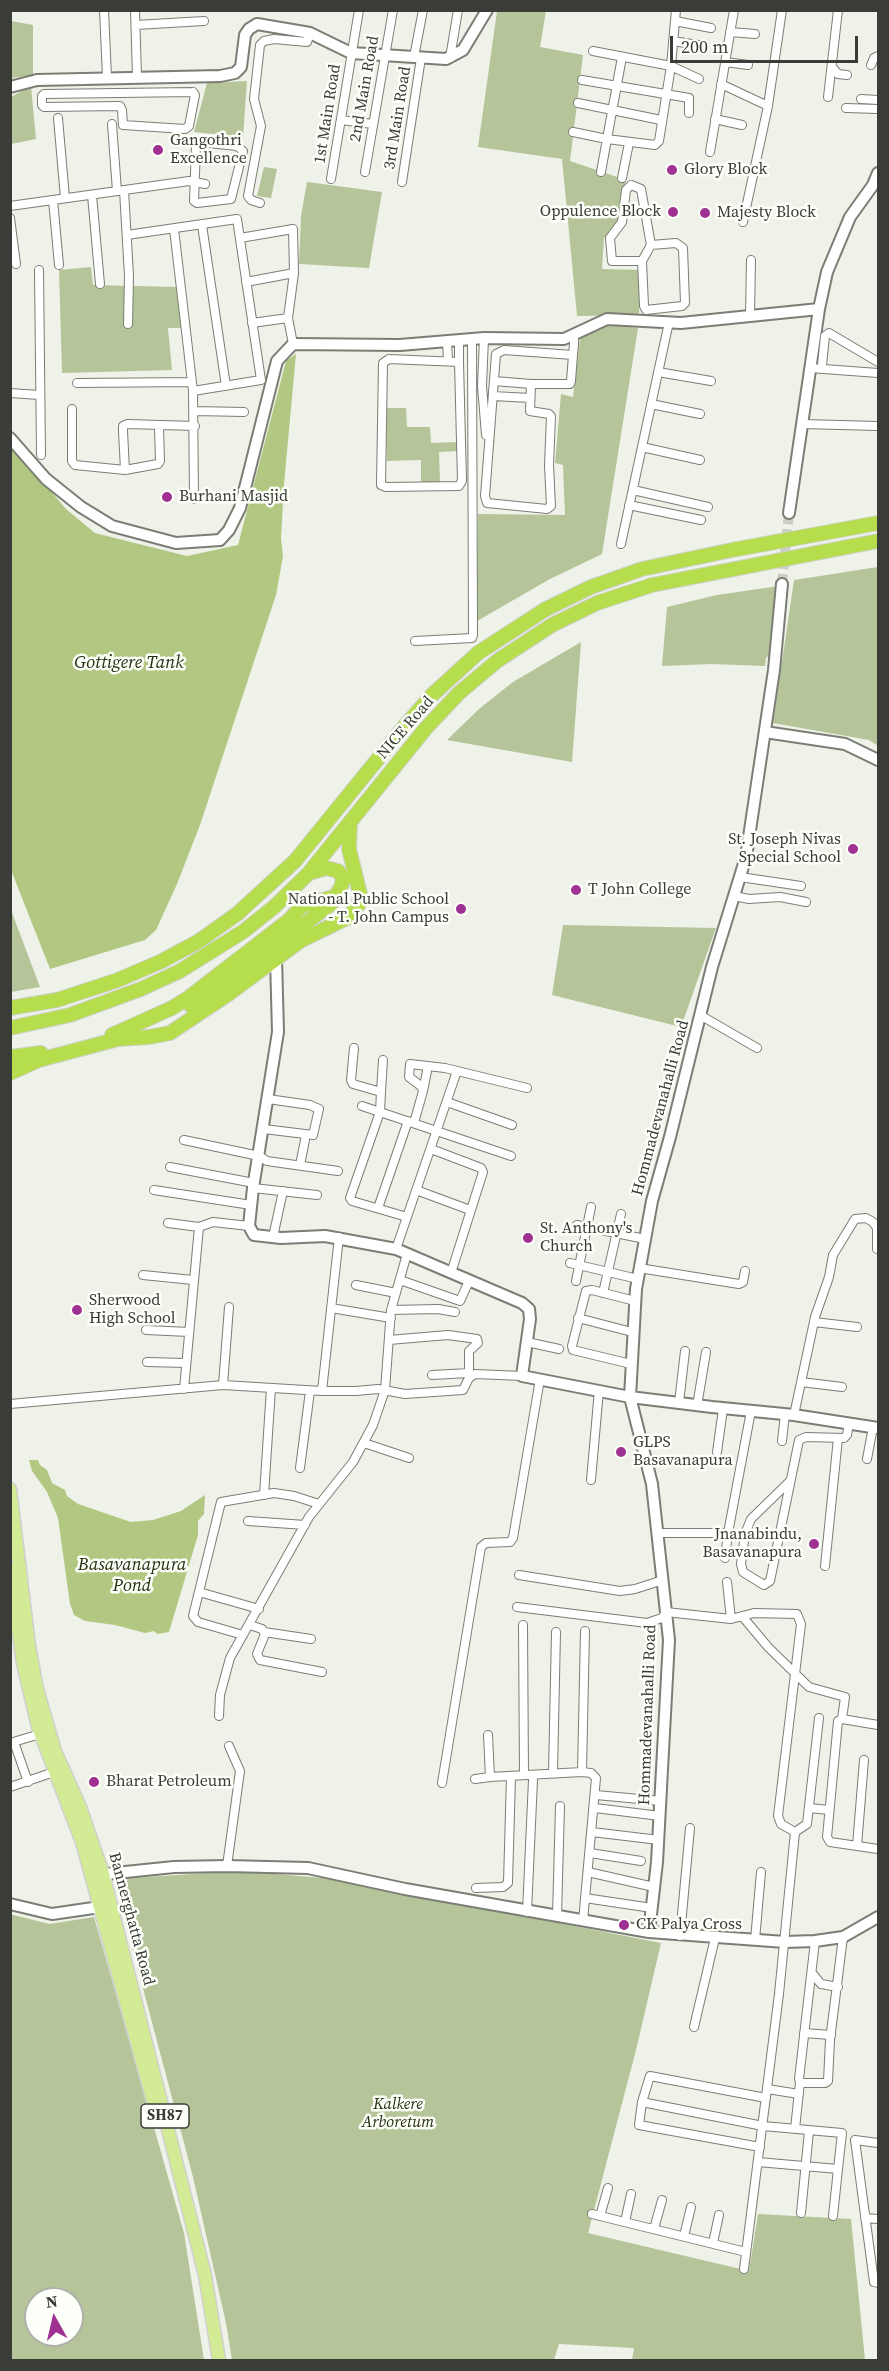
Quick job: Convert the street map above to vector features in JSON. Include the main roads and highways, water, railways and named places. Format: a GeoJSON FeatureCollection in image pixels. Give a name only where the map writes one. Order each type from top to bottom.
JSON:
{"type":"FeatureCollection","features":[{"type":"Feature","properties":{"kind":"highway","name":"NICE Road"},"geometry":{"type":"LineString","coordinates":[[10,1008],[57,1000],[118,980],[162,961],[199,941],[237,914],[295,861],[431,696],[478,653],[546,609],[591,587],[642,569],[879,523]]}},
{"type":"Feature","properties":{"kind":"highway","name":"NICE Road"},"geometry":{"type":"LineString","coordinates":[[10,1028],[46,1021],[102,1005],[180,971],[244,931],[309,874],[420,736],[465,687],[514,649],[575,613],[597,603],[652,585],[879,540]]}},
{"type":"Feature","properties":{"kind":"highway"},"geometry":{"type":"LineString","coordinates":[[10,1057],[55,1051],[117,1036],[148,1037],[170,1033],[227,995],[300,941],[347,918],[359,904],[360,894],[349,849],[350,822]]}},
{"type":"Feature","properties":{"kind":"highway"},"geometry":{"type":"LineString","coordinates":[[10,1072],[39,1060],[117,1036],[172,1008],[195,993],[289,920],[302,906],[338,896],[343,880],[338,871],[326,868],[309,874]]}},
{"type":"Feature","properties":{"kind":"main road","name":"Bannerghatta Road"},"geometry":{"type":"LineString","coordinates":[[10,1489],[26,1659],[46,1724],[80,1807],[205,2274],[219,2361]]}},
{"type":"Feature","properties":{"kind":"main road","name":"Bannerghatta Road"},"geometry":{"type":"LineString","coordinates":[[10,1570],[40,1734],[97,1875]]}},
{"type":"Feature","properties":{"kind":"main road","name":"Bannerghatta Road"},"geometry":{"type":"LineString","coordinates":[[106,1906],[195,2269],[211,2361]]}},
{"type":"Feature","properties":{"kind":"water","name":"Gottigere Tank"},"geometry":{"type":"Polygon","coordinates":[[[296,354],[284,484],[281,538],[283,556],[276,595],[200,825],[177,884],[156,930],[145,940],[50,969],[11,870],[10,443],[66,509],[95,533],[187,556],[238,545],[286,361],[296,354]]]}},
{"type":"Feature","properties":{"kind":"water","name":"Basavanapura Pond"},"geometry":{"type":"Polygon","coordinates":[[[29,1460],[38,1460],[40,1465],[47,1470],[52,1483],[65,1490],[67,1496],[78,1504],[131,1522],[153,1520],[181,1511],[205,1495],[204,1514],[198,1521],[198,1535],[169,1632],[145,1633],[115,1625],[85,1621],[74,1615],[70,1604],[58,1518],[47,1492],[32,1471],[29,1460]]]}},
{"type":"Feature","properties":{"kind":"tunnel"},"geometry":{"type":"LineString","coordinates":[[782,584],[789,513]]}},
{"type":"Feature","properties":{"kind":"place","name":"Gangothri Excellence"},"geometry":{"type":"Point","coordinates":[158,150]}},
{"type":"Feature","properties":{"kind":"place","name":"Glory Block"},"geometry":{"type":"Point","coordinates":[672,170]}},
{"type":"Feature","properties":{"kind":"place","name":"Oppulence Block"},"geometry":{"type":"Point","coordinates":[673,212]}},
{"type":"Feature","properties":{"kind":"place","name":"Majesty Block"},"geometry":{"type":"Point","coordinates":[705,213]}},
{"type":"Feature","properties":{"kind":"place","name":"Burhani Masjid"},"geometry":{"type":"Point","coordinates":[167,497]}},
{"type":"Feature","properties":{"kind":"place","name":"St. Joseph Nivas Special School"},"geometry":{"type":"Point","coordinates":[853,849]}},
{"type":"Feature","properties":{"kind":"place","name":"T John College"},"geometry":{"type":"Point","coordinates":[576,890]}},
{"type":"Feature","properties":{"kind":"place","name":"National Public School - T. John Campus"},"geometry":{"type":"Point","coordinates":[461,909]}},
{"type":"Feature","properties":{"kind":"place","name":"St. Anthony's Church"},"geometry":{"type":"Point","coordinates":[528,1238]}},
{"type":"Feature","properties":{"kind":"place","name":"Sherwood High School"},"geometry":{"type":"Point","coordinates":[77,1310]}},
{"type":"Feature","properties":{"kind":"place","name":"GLPS Basavanapura"},"geometry":{"type":"Point","coordinates":[621,1452]}},
{"type":"Feature","properties":{"kind":"place","name":"Jnanabindu, Basavanapura"},"geometry":{"type":"Point","coordinates":[814,1544]}},
{"type":"Feature","properties":{"kind":"place","name":"Bharat Petroleum"},"geometry":{"type":"Point","coordinates":[94,1782]}},
{"type":"Feature","properties":{"kind":"place","name":"CK Palya Cross"},"geometry":{"type":"Point","coordinates":[624,1925]}},
{"type":"Feature","properties":{"kind":"park label","name":"Kalkere Arboretum"},"geometry":{"type":"Point","coordinates":[398,2114]}}]}
